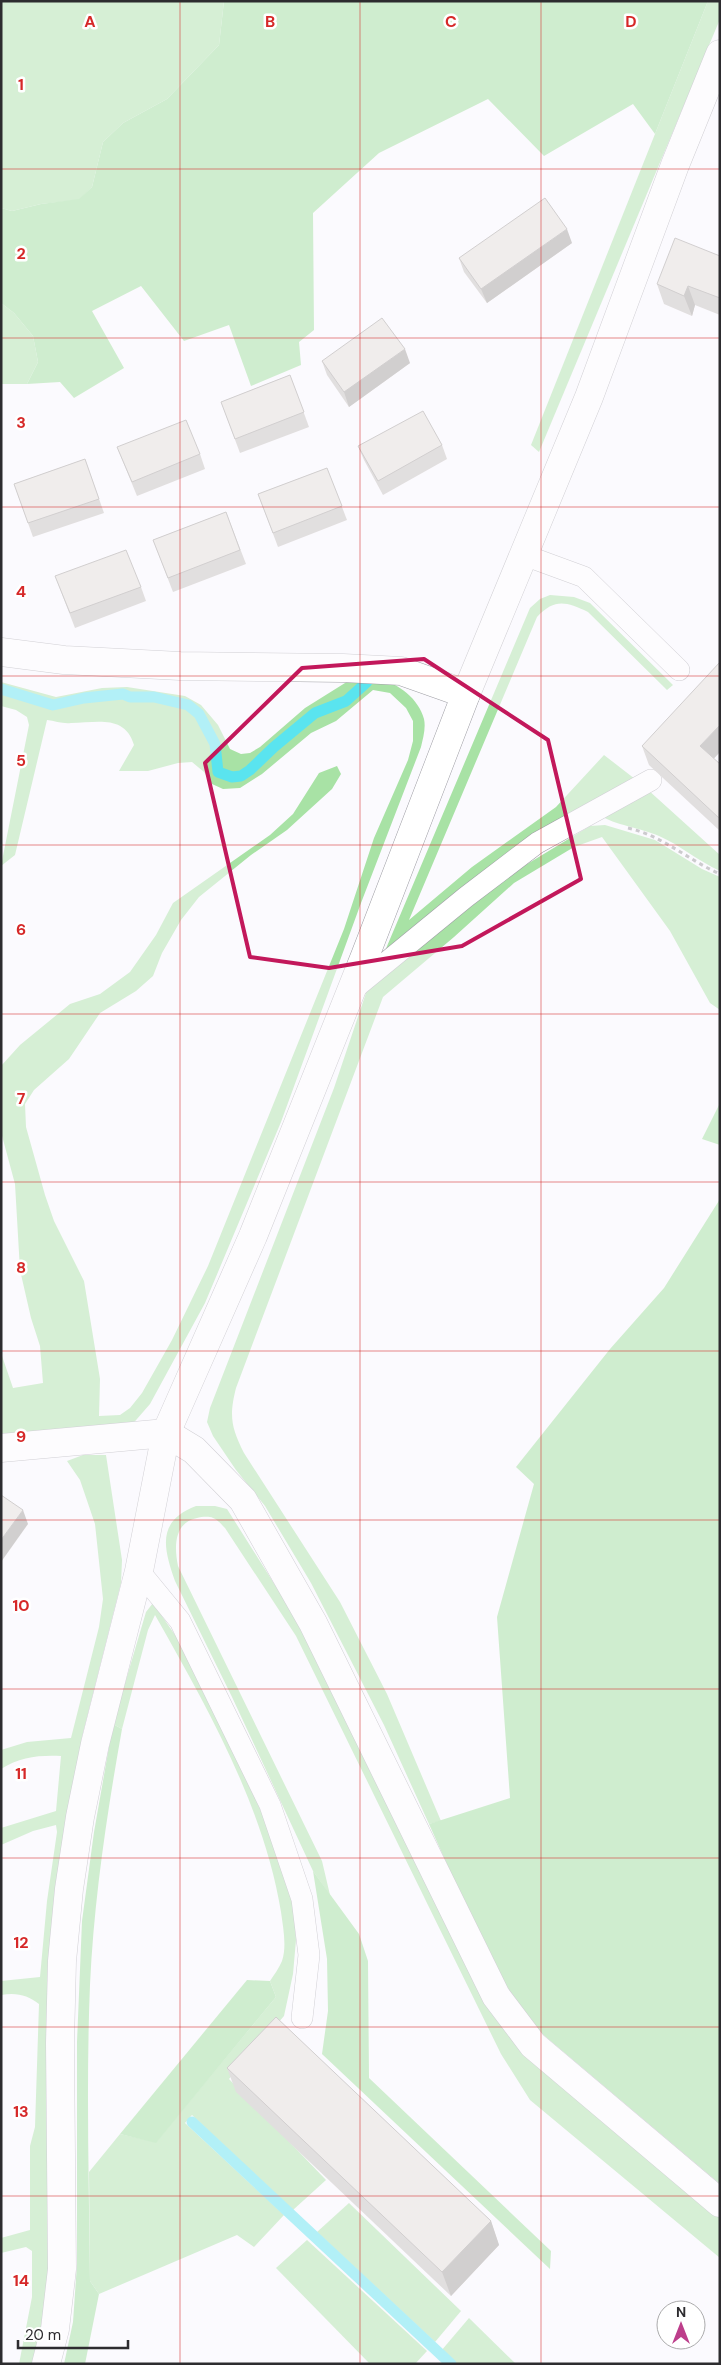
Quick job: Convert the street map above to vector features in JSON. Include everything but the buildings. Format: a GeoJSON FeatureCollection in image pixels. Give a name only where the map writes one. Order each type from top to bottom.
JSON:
{"type":"FeatureCollection","features":[{"type":"Feature","properties":{"kind":"street"},"geometry":{"type":"LineString","coordinates":[[46,2364],[55,2329],[62,2269],[60,2043],[62,1961],[69,1889],[80,1816],[95,1744],[139,1571],[166,1433],[253,1236],[466,694],[589,397],[675,165],[720,54]]}},
{"type":"Feature","properties":{"kind":"street"},"geometry":{"type":"LineString","coordinates":[[1,652],[64,660],[180,666],[343,668],[401,671],[466,694]]}},
{"type":"Feature","properties":{"kind":"street"},"geometry":{"type":"LineString","coordinates":[[1,1448],[166,1433],[194,1450],[243,1500],[313,1624],[398,1792],[496,1996],[533,2045],[720,2203]]}},
{"type":"Feature","properties":{"kind":"lane"},"geometry":{"type":"LineString","coordinates":[[524,555],[584,577],[679,670]]}},
{"type":"Feature","properties":{"kind":"lane"},"geometry":{"type":"LineString","coordinates":[[350,992],[501,869],[537,843],[651,780]]}},
{"type":"Feature","properties":{"kind":"lane"},"geometry":{"type":"LineString","coordinates":[[139,1571],[180,1621],[270,1805],[302,1898],[309,1955],[302,2018]]}},
{"type":"Feature","properties":{"kind":"path"},"geometry":{"type":"LineString","coordinates":[[578,820],[605,822],[633,829],[668,843],[703,867],[720,874]]}},
{"type":"Feature","properties":{"kind":"highlighted area"},"geometry":{"type":"Polygon","coordinates":[[[424,659],[548,740],[581,879],[462,946],[329,968],[250,957],[205,763],[302,668],[424,659]]]}},
{"type":"Feature","properties":{"kind":"green space"},"geometry":{"type":"Polygon","coordinates":[[[1,1],[224,1],[219,45],[167,99],[123,123],[103,142],[92,187],[79,200],[41,204],[12,211],[1,208],[1,1]]]}},
{"type":"Feature","properties":{"kind":"green space"},"geometry":{"type":"Polygon","coordinates":[[[224,1],[708,1],[655,134],[633,104],[544,156],[488,99],[379,153],[313,213],[314,330],[299,342],[301,365],[251,386],[229,325],[184,341],[141,286],[92,311],[124,368],[74,398],[60,382],[27,384],[38,362],[33,336],[14,313],[1,303],[1,208],[12,211],[41,204],[79,199],[92,187],[103,142],[123,123],[167,99],[219,45],[224,1]]]}},
{"type":"Feature","properties":{"kind":"green space"},"geometry":{"type":"Polygon","coordinates":[[[708,1],[720,1],[720,19],[539,452],[531,445],[708,1]]]}},
{"type":"Feature","properties":{"kind":"green space"},"geometry":{"type":"Polygon","coordinates":[[[1,303],[14,313],[33,336],[38,362],[27,384],[1,384],[1,303]]]}},
{"type":"Feature","properties":{"kind":"green space"},"geometry":{"type":"Polygon","coordinates":[[[550,595],[574,597],[590,603],[673,685],[667,690],[588,612],[567,604],[555,604],[543,611],[537,617],[409,920],[472,867],[556,807],[604,755],[635,779],[531,835],[437,907],[382,958],[530,608],[540,599],[550,595]]]}},
{"type":"Feature","properties":{"kind":"green space"},"geometry":{"type":"Polygon","coordinates":[[[353,678],[365,680],[344,698],[314,711],[272,745],[249,768],[232,775],[221,770],[218,743],[201,712],[189,703],[154,695],[139,696],[124,691],[83,695],[65,701],[53,702],[1,686],[1,682],[56,697],[102,688],[127,687],[185,696],[201,705],[218,725],[230,749],[241,754],[250,753],[260,747],[305,708],[353,678]]]}},
{"type":"Feature","properties":{"kind":"green space"},"geometry":{"type":"Polygon","coordinates":[[[379,679],[400,688],[418,705],[425,722],[421,747],[361,903],[281,1122],[205,1303],[150,1404],[130,1427],[1,1442],[1,1353],[13,1388],[43,1383],[40,1346],[31,1318],[20,1270],[15,1184],[1,1132],[1,1066],[20,1045],[70,1004],[100,994],[130,972],[156,935],[173,903],[270,835],[293,814],[319,773],[337,766],[341,774],[332,789],[287,830],[251,855],[199,897],[181,920],[162,953],[153,976],[136,991],[100,1013],[69,1059],[34,1090],[25,1104],[26,1127],[45,1195],[54,1221],[84,1281],[100,1379],[99,1416],[120,1415],[130,1408],[142,1393],[172,1340],[208,1266],[344,929],[374,838],[408,760],[413,741],[413,721],[406,708],[390,693],[373,690],[336,721],[311,733],[262,774],[240,788],[223,789],[212,784],[204,772],[192,762],[178,763],[148,771],[119,771],[134,745],[130,735],[117,724],[108,722],[65,723],[47,720],[15,855],[1,866],[29,725],[27,717],[16,710],[1,706],[1,692],[53,708],[66,707],[85,701],[123,697],[186,708],[197,716],[213,745],[215,775],[232,780],[242,779],[261,765],[275,749],[317,715],[347,703],[355,695],[379,679]]]}},
{"type":"Feature","properties":{"kind":"green space"},"geometry":{"type":"Polygon","coordinates":[[[647,789],[720,855],[720,871],[659,836],[600,815],[647,789]]]}},
{"type":"Feature","properties":{"kind":"green space"},"geometry":{"type":"Polygon","coordinates":[[[605,825],[655,840],[702,869],[720,877],[720,1010],[710,1003],[670,931],[602,837],[574,847],[514,883],[383,997],[236,1388],[232,1406],[232,1421],[236,1436],[244,1453],[340,1602],[387,1694],[441,1821],[429,1824],[384,1725],[311,1583],[265,1506],[236,1470],[213,1436],[207,1422],[210,1408],[334,1088],[367,990],[514,872],[590,826],[605,825]]]}},
{"type":"Feature","properties":{"kind":"green space"},"geometry":{"type":"Polygon","coordinates":[[[720,1103],[720,1145],[702,1139],[720,1103]]]}},
{"type":"Feature","properties":{"kind":"green space"},"geometry":{"type":"Polygon","coordinates":[[[720,1199],[720,2184],[534,2027],[503,1979],[476,1929],[429,1824],[510,1798],[497,1617],[534,1484],[516,1467],[610,1349],[664,1288],[720,1199]]]}},
{"type":"Feature","properties":{"kind":"green space"},"geometry":{"type":"Polygon","coordinates":[[[83,1455],[106,1455],[122,1560],[121,1583],[82,1737],[71,1815],[48,2290],[43,2322],[32,2364],[19,2364],[32,2297],[32,2251],[26,2247],[1,2253],[1,2238],[30,2230],[30,2146],[35,2127],[39,2004],[31,1998],[22,1995],[1,1995],[1,1981],[40,1977],[47,1901],[57,1832],[56,1825],[33,1831],[1,1845],[1,1828],[56,1811],[61,1756],[30,1758],[15,1762],[1,1769],[1,1750],[27,1742],[71,1738],[99,1627],[103,1599],[95,1524],[80,1480],[67,1461],[83,1455]]]}},
{"type":"Feature","properties":{"kind":"green space"},"geometry":{"type":"Polygon","coordinates":[[[196,1506],[215,1506],[227,1509],[304,1631],[473,1968],[720,2214],[720,2258],[530,2100],[501,2054],[296,1636],[225,1528],[211,1517],[197,1518],[184,1525],[177,1536],[178,1566],[322,1861],[330,1895],[313,1871],[171,1569],[166,1546],[166,1536],[169,1527],[183,1512],[196,1506]]]}},
{"type":"Feature","properties":{"kind":"green space"},"geometry":{"type":"Polygon","coordinates":[[[153,1603],[184,1648],[278,1847],[294,1909],[296,1940],[293,1974],[284,2016],[229,2079],[326,2180],[293,2210],[192,2115],[185,2123],[284,2215],[254,2247],[237,2235],[99,2294],[90,2281],[89,2172],[120,2134],[156,2142],[276,1997],[270,1981],[282,1961],[284,1949],[281,1912],[273,1873],[247,1796],[213,1722],[155,1615],[148,1630],[122,1729],[113,1724],[146,1612],[153,1603]]]}},
{"type":"Feature","properties":{"kind":"green space"},"geometry":{"type":"Polygon","coordinates":[[[113,1724],[122,1729],[106,1824],[98,1888],[90,1985],[88,2059],[90,2281],[99,2294],[85,2364],[64,2364],[73,2322],[77,2264],[77,2042],[82,1921],[94,1832],[113,1724]]]}},
{"type":"Feature","properties":{"kind":"green space"},"geometry":{"type":"Polygon","coordinates":[[[313,1871],[359,1934],[368,1961],[369,2078],[551,2251],[550,2269],[322,2054],[328,2011],[327,1959],[313,1871]]]}},
{"type":"Feature","properties":{"kind":"green space"},"geometry":{"type":"Polygon","coordinates":[[[247,1980],[270,1981],[276,1997],[156,2143],[120,2134],[247,1980]]]}},
{"type":"Feature","properties":{"kind":"green space"},"geometry":{"type":"Polygon","coordinates":[[[349,2203],[461,2311],[435,2342],[317,2232],[349,2203]]]}},
{"type":"Feature","properties":{"kind":"green space"},"geometry":{"type":"Polygon","coordinates":[[[307,2240],[427,2351],[415,2364],[370,2364],[276,2268],[307,2240]]]}},
{"type":"Feature","properties":{"kind":"green space"},"geometry":{"type":"Polygon","coordinates":[[[469,2318],[516,2364],[455,2364],[441,2351],[469,2318]]]}},
{"type":"Feature","properties":{"kind":"waterway"},"geometry":{"type":"LineString","coordinates":[[1,689],[53,705],[84,698],[123,694],[130,697],[154,697],[188,705],[199,714],[215,744],[218,772],[232,777],[241,776],[250,770],[315,713],[346,701],[367,682]]}},
{"type":"Feature","properties":{"kind":"waterway"},"geometry":{"type":"LineString","coordinates":[[192,2122],[451,2364]]}}]}
